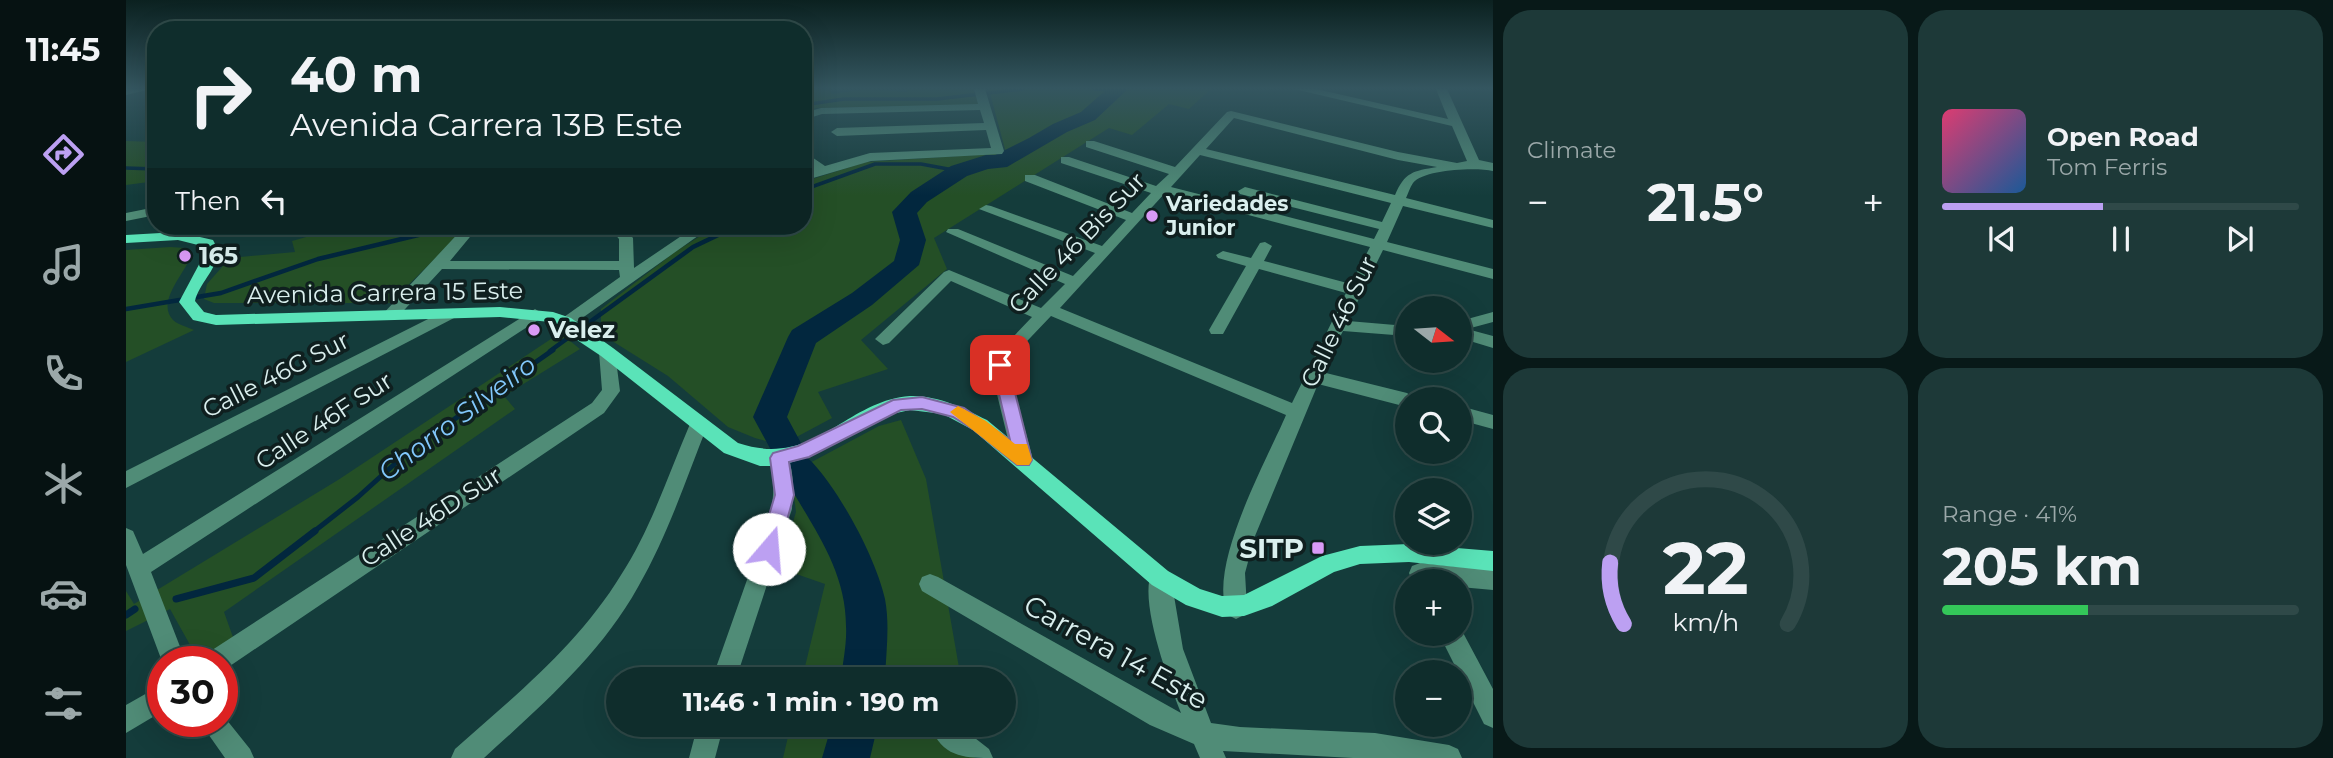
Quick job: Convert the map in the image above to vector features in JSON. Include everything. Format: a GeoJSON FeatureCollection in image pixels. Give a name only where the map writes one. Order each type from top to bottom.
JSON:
{"type":"FeatureCollection","features":[{"type":"Feature","properties":{"kind":"main road","name":"Avenida Carrera 15 Este"},"geometry":{"type":"LineString","coordinates":[[126,239],[178,236],[208,243],[212,251],[211,258],[188,299],[193,312],[216,320],[535,314],[569,324],[731,448],[744,454],[779,458]]}},
{"type":"Feature","properties":{"kind":"main road"},"geometry":{"type":"LineString","coordinates":[[779,458],[802,452],[887,409],[910,402],[935,405],[958,412],[980,425],[1160,578],[1200,602],[1236,608],[1267,598],[1342,560],[1369,554],[1416,569]]}},
{"type":"Feature","properties":{"kind":"main road"},"geometry":{"type":"LineString","coordinates":[[1427,569],[1493,561]]}},
{"type":"Feature","properties":{"kind":"street","name":"Calle 46 Bis Sur"},"geometry":{"type":"LineString","coordinates":[[1023,460],[1000,365],[1008,348],[1074,283],[1220,124]]}},
{"type":"Feature","properties":{"kind":"street","name":"Calle 46 Bis Sur"},"geometry":{"type":"LineString","coordinates":[[1271,124],[1398,156],[1456,166]]}},
{"type":"Feature","properties":{"kind":"street"},"geometry":{"type":"LineString","coordinates":[[1457,124],[1474,163],[1493,167]]}},
{"type":"Feature","properties":{"kind":"street"},"geometry":{"type":"LineString","coordinates":[[812,174],[870,157],[998,151],[991,126],[837,132],[870,157]]}},
{"type":"Feature","properties":{"kind":"street"},"geometry":{"type":"LineString","coordinates":[[1090,144],[1176,172]]}},
{"type":"Feature","properties":{"kind":"street"},"geometry":{"type":"LineString","coordinates":[[1197,150],[1493,223]]}},
{"type":"Feature","properties":{"kind":"street"},"geometry":{"type":"LineString","coordinates":[[1065,160],[1160,190],[1493,274]]}},
{"type":"Feature","properties":{"kind":"street"},"geometry":{"type":"LineString","coordinates":[[812,162],[822,170]]}},
{"type":"Feature","properties":{"kind":"street","name":"Calle 46 Sur"},"geometry":{"type":"LineString","coordinates":[[1236,608],[1234,573],[1238,552],[1312,376],[1387,227],[1405,184],[1413,176],[1474,163]]}},
{"type":"Feature","properties":{"kind":"street"},"geometry":{"type":"LineString","coordinates":[[1230,207],[1245,191],[1258,166]]}},
{"type":"Feature","properties":{"kind":"street"},"geometry":{"type":"LineString","coordinates":[[1030,178],[1133,218]]}},
{"type":"Feature","properties":{"kind":"street"},"geometry":{"type":"LineString","coordinates":[[1245,191],[1387,227]]}},
{"type":"Feature","properties":{"kind":"street"},"geometry":{"type":"LineString","coordinates":[[986,209],[1102,251]]}},
{"type":"Feature","properties":{"kind":"street"},"geometry":{"type":"LineString","coordinates":[[126,217],[147,213]]}},
{"type":"Feature","properties":{"kind":"street"},"geometry":{"type":"LineString","coordinates":[[953,232],[1074,283]]}},
{"type":"Feature","properties":{"kind":"street"},"geometry":{"type":"LineString","coordinates":[[389,316],[464,235]]}},
{"type":"Feature","properties":{"kind":"street"},"geometry":{"type":"LineString","coordinates":[[623,235],[626,238],[627,272]]}},
{"type":"Feature","properties":{"kind":"street"},"geometry":{"type":"LineString","coordinates":[[569,324],[627,272],[686,235]]}},
{"type":"Feature","properties":{"kind":"street"},"geometry":{"type":"LineString","coordinates":[[1217,330],[1265,247]]}},
{"type":"Feature","properties":{"kind":"street"},"geometry":{"type":"LineString","coordinates":[[1223,255],[1354,290]]}},
{"type":"Feature","properties":{"kind":"street"},"geometry":{"type":"LineString","coordinates":[[436,265],[627,272]]}},
{"type":"Feature","properties":{"kind":"street"},"geometry":{"type":"LineString","coordinates":[[883,339],[949,275],[1296,412]]}},
{"type":"Feature","properties":{"kind":"street","name":"Calle 46G Sur"},"geometry":{"type":"LineString","coordinates":[[126,480],[448,314]]}},
{"type":"Feature","properties":{"kind":"street","name":"Calle 46F Sur"},"geometry":{"type":"LineString","coordinates":[[139,568],[535,314]]}},
{"type":"Feature","properties":{"kind":"street"},"geometry":{"type":"LineString","coordinates":[[1472,323],[1493,317]]}},
{"type":"Feature","properties":{"kind":"street"},"geometry":{"type":"LineString","coordinates":[[1336,325],[1395,330]]}},
{"type":"Feature","properties":{"kind":"street"},"geometry":{"type":"LineString","coordinates":[[1472,336],[1493,342]]}},
{"type":"Feature","properties":{"kind":"street","name":"Calle 46D Sur"},"geometry":{"type":"LineString","coordinates":[[238,647],[598,408],[611,391],[599,346]]}},
{"type":"Feature","properties":{"kind":"street"},"geometry":{"type":"LineString","coordinates":[[1312,376],[1395,397]]}},
{"type":"Feature","properties":{"kind":"street"},"geometry":{"type":"LineString","coordinates":[[1472,416],[1493,422]]}},
{"type":"Feature","properties":{"kind":"street"},"geometry":{"type":"LineString","coordinates":[[464,758],[557,673],[612,607],[646,553],[699,424]]}},
{"type":"Feature","properties":{"kind":"street"},"geometry":{"type":"LineString","coordinates":[[728,667],[782,509],[784,481],[779,458]]}},
{"type":"Feature","properties":{"kind":"street"},"geometry":{"type":"LineString","coordinates":[[126,537],[168,646]]}},
{"type":"Feature","properties":{"kind":"street"},"geometry":{"type":"LineString","coordinates":[[1472,577],[1493,580]]}},
{"type":"Feature","properties":{"kind":"street"},"geometry":{"type":"LineString","coordinates":[[1160,578],[1161,607],[1170,651],[1208,746]]}},
{"type":"Feature","properties":{"kind":"street","name":"Carrera 14 Este"},"geometry":{"type":"LineString","coordinates":[[930,584],[1208,746],[1240,740],[1375,746],[1449,758]]}},
{"type":"Feature","properties":{"kind":"street"},"geometry":{"type":"LineString","coordinates":[[1457,646],[1493,715]]}},
{"type":"Feature","properties":{"kind":"street"},"geometry":{"type":"LineString","coordinates":[[126,720],[147,706]]}},
{"type":"Feature","properties":{"kind":"street"},"geometry":{"type":"LineString","coordinates":[[225,737],[241,758]]}},
{"type":"Feature","properties":{"kind":"street"},"geometry":{"type":"LineString","coordinates":[[702,758],[708,737]]}},
{"type":"Feature","properties":{"kind":"street"},"geometry":{"type":"LineString","coordinates":[[953,737],[980,758]]}},
{"type":"Feature","properties":{"kind":"green space"},"geometry":{"type":"Polygon","coordinates":[[[998,124],[1145,124],[1132,135],[1109,128],[934,238],[947,269],[861,340],[888,369],[818,392],[832,418],[789,441],[773,443],[728,427],[668,376],[601,334],[601,309],[675,252],[702,235],[812,235],[812,179],[866,162],[1006,153],[998,124]]]}},
{"type":"Feature","properties":{"kind":"green space"},"geometry":{"type":"Polygon","coordinates":[[[126,141],[147,142],[147,182],[126,185],[126,141]]]}},
{"type":"Feature","properties":{"kind":"green space"},"geometry":{"type":"Polygon","coordinates":[[[313,235],[459,235],[390,303],[214,303],[204,299],[207,284],[230,258],[295,252],[292,241],[313,235]]]}},
{"type":"Feature","properties":{"kind":"green space"},"geometry":{"type":"Polygon","coordinates":[[[185,248],[192,253],[170,295],[168,312],[175,322],[194,330],[126,362],[126,250],[185,248]]]}},
{"type":"Feature","properties":{"kind":"green space"},"geometry":{"type":"Polygon","coordinates":[[[560,333],[580,349],[504,396],[515,409],[224,612],[234,640],[224,646],[191,646],[170,609],[126,631],[126,591],[134,604],[338,480],[560,333]]]}},
{"type":"Feature","properties":{"kind":"green space"},"geometry":{"type":"Polygon","coordinates":[[[901,420],[926,479],[959,667],[805,667],[825,584],[779,568],[796,512],[791,473],[879,426],[901,420]]]}},
{"type":"Feature","properties":{"kind":"green space"},"geometry":{"type":"Polygon","coordinates":[[[788,737],[971,737],[975,758],[783,758],[788,737]]]}},
{"type":"Feature","properties":{"kind":"waterway"},"geometry":{"type":"LineString","coordinates":[[784,443],[770,417],[803,337],[862,299],[906,265],[913,240],[904,212],[919,197],[959,171],[986,162],[999,162],[1068,124]]}},
{"type":"Feature","properties":{"kind":"waterway","name":"Chorro Silveiro"},"geometry":{"type":"LineString","coordinates":[[812,187],[875,164],[921,164],[959,171]]}},
{"type":"Feature","properties":{"kind":"waterway"},"geometry":{"type":"LineString","coordinates":[[126,168],[147,169]]}},
{"type":"Feature","properties":{"kind":"waterway"},"geometry":{"type":"LineString","coordinates":[[126,309],[221,293],[318,259],[418,235]]}},
{"type":"Feature","properties":{"kind":"waterway","name":"Chorro Silveiro"},"geometry":{"type":"LineString","coordinates":[[550,351],[693,247],[718,235]]}},
{"type":"Feature","properties":{"kind":"waterway","name":"Chorro Silveiro"},"geometry":{"type":"LineString","coordinates":[[312,533],[358,497],[409,451],[553,350]]}},
{"type":"Feature","properties":{"kind":"waterway"},"geometry":{"type":"LineString","coordinates":[[798,469],[842,540],[859,578],[867,627],[864,667]]}},
{"type":"Feature","properties":{"kind":"waterway","name":"Chorro Silveiro"},"geometry":{"type":"LineString","coordinates":[[176,599],[254,578],[315,531]]}},
{"type":"Feature","properties":{"kind":"waterway","name":"Chorro Silveiro"},"geometry":{"type":"LineString","coordinates":[[126,615],[135,609]]}},
{"type":"Feature","properties":{"kind":"waterway"},"geometry":{"type":"LineString","coordinates":[[846,758],[852,737]]}},
{"type":"Feature","properties":{"kind":"slow traffic"},"geometry":{"type":"LineString","coordinates":[[958,412],[980,425],[1023,460],[1021,448]]}},
{"type":"Feature","properties":{"kind":"place","name":"Variedades Junior"},"geometry":{"type":"Point","coordinates":[1152,216]}},
{"type":"Feature","properties":{"kind":"place","name":"165"},"geometry":{"type":"Point","coordinates":[185,256]}},
{"type":"Feature","properties":{"kind":"place","name":"Velez"},"geometry":{"type":"Point","coordinates":[534,330]}},
{"type":"Feature","properties":{"kind":"place","name":"SITP"},"geometry":{"type":"Point","coordinates":[1318,548]}},
{"type":"Feature","properties":{"kind":"route"},"geometry":{"type":"LineString","coordinates":[[769,549],[784,495],[779,458],[802,452],[898,404],[922,403],[958,412],[980,425],[1023,460],[1000,365]]}}]}
